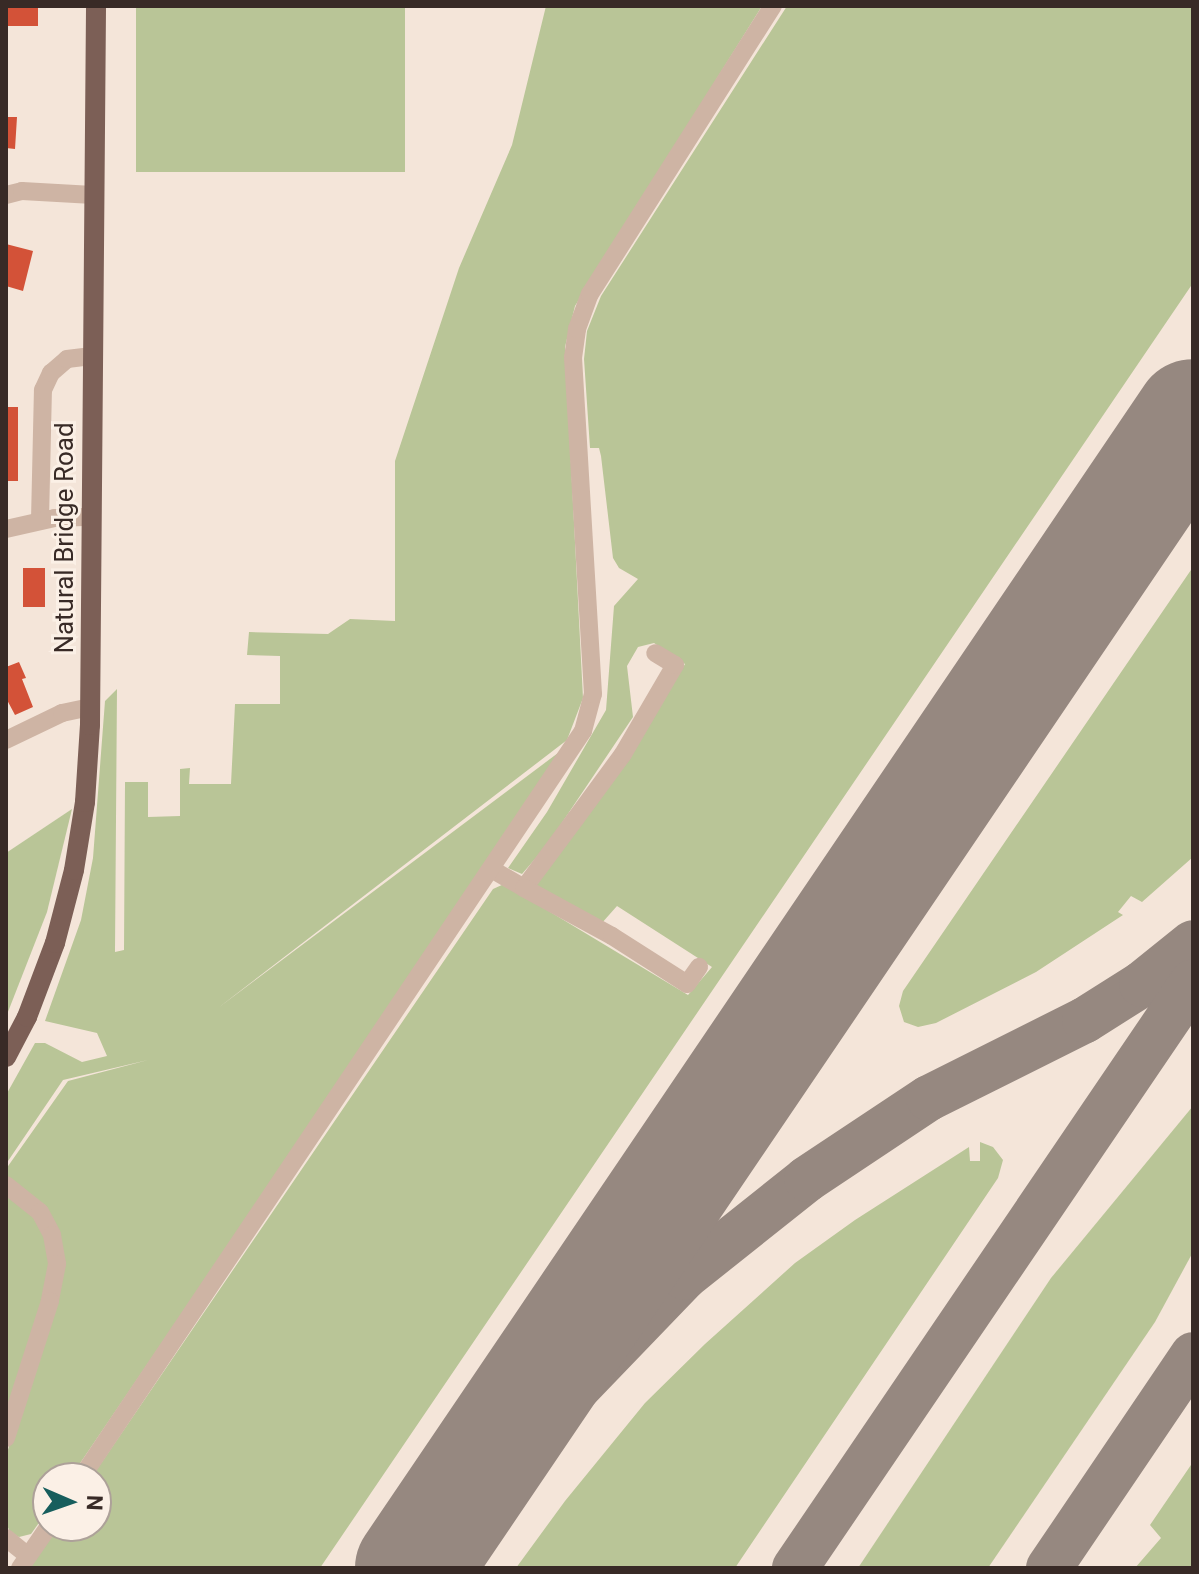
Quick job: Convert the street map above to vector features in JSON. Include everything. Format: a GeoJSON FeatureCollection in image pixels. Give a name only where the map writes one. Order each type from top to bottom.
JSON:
{"type":"FeatureCollection","features":[{"type":"Feature","properties":{"kind":"main road","name":"Natural Bridge Road"},"geometry":{"type":"LineString","coordinates":[[6,1057],[27,1017],[55,943],[74,870],[85,802],[90,707],[96,6]]}},
{"type":"Feature","properties":{"kind":"street"},"geometry":{"type":"LineString","coordinates":[[92,1462],[493,870],[583,731],[593,694],[573,358],[577,329],[590,294],[773,6]]}},
{"type":"Feature","properties":{"kind":"street"},"geometry":{"type":"LineString","coordinates":[[6,195],[22,191],[93,195]]}},
{"type":"Feature","properties":{"kind":"street"},"geometry":{"type":"LineString","coordinates":[[40,520],[43,390],[51,373],[67,359],[92,356]]}},
{"type":"Feature","properties":{"kind":"street"},"geometry":{"type":"LineString","coordinates":[[6,529],[40,520],[91,517]]}},
{"type":"Feature","properties":{"kind":"street"},"geometry":{"type":"LineString","coordinates":[[524,888],[623,754],[675,665],[655,653]]}},
{"type":"Feature","properties":{"kind":"street"},"geometry":{"type":"LineString","coordinates":[[6,740],[62,713],[90,707]]}},
{"type":"Feature","properties":{"kind":"street"},"geometry":{"type":"LineString","coordinates":[[493,870],[612,936],[687,984],[699,967]]}},
{"type":"Feature","properties":{"kind":"street"},"geometry":{"type":"LineString","coordinates":[[6,1185],[40,1212],[52,1235],[57,1264],[50,1301],[6,1438]]}},
{"type":"Feature","properties":{"kind":"street"},"geometry":{"type":"LineString","coordinates":[[6,1538],[24,1562],[38,1542]]}},
{"type":"Feature","properties":{"kind":"green space"},"geometry":{"type":"Polygon","coordinates":[[[136,6],[405,6],[405,172],[136,172],[136,6]]]}},
{"type":"Feature","properties":{"kind":"green space"},"geometry":{"type":"Polygon","coordinates":[[[546,6],[762,6],[575,306],[565,347],[583,698],[567,740],[218,1008],[558,753],[561,756],[81,1462],[32,1462],[32,1533],[19,1537],[10,1532],[6,1523],[6,1456],[56,1297],[62,1245],[6,1181],[6,1169],[68,1081],[148,1060],[63,1080],[6,1164],[6,1095],[35,1043],[45,1043],[82,1062],[107,1056],[97,1033],[45,1021],[81,920],[93,858],[105,701],[117,689],[115,952],[124,950],[125,782],[148,782],[148,817],[180,816],[180,769],[190,768],[189,784],[231,784],[235,704],[280,704],[280,656],[247,655],[249,632],[328,634],[350,619],[395,621],[395,461],[459,268],[512,145],[546,6]]]}},
{"type":"Feature","properties":{"kind":"green space"},"geometry":{"type":"Polygon","coordinates":[[[787,6],[1193,6],[1193,283],[320,1568],[30,1568],[47,1542],[112,1542],[112,1462],[102,1462],[493,889],[504,884],[688,995],[712,967],[617,906],[601,924],[534,887],[655,715],[685,664],[654,643],[638,647],[627,666],[633,717],[547,845],[522,874],[508,868],[547,812],[606,710],[614,606],[638,579],[619,568],[613,558],[601,456],[599,448],[590,448],[584,359],[587,331],[601,296],[787,6]]]}},
{"type":"Feature","properties":{"kind":"green space"},"geometry":{"type":"Polygon","coordinates":[[[1193,567],[1193,857],[1142,902],[1131,896],[1118,912],[1123,915],[1036,972],[936,1023],[918,1027],[904,1022],[899,1006],[903,991],[1193,567]]]}},
{"type":"Feature","properties":{"kind":"green space"},"geometry":{"type":"Polygon","coordinates":[[[72,809],[47,912],[6,1017],[6,853],[72,809]]]}},
{"type":"Feature","properties":{"kind":"green space"},"geometry":{"type":"Polygon","coordinates":[[[1193,1106],[1193,1252],[1155,1322],[988,1568],[858,1568],[1051,1278],[1193,1106]]]}},
{"type":"Feature","properties":{"kind":"green space"},"geometry":{"type":"Polygon","coordinates":[[[980,1142],[993,1147],[1003,1160],[998,1178],[735,1568],[516,1568],[565,1501],[645,1403],[705,1344],[795,1263],[855,1220],[969,1147],[970,1161],[980,1161],[980,1142]]]}},
{"type":"Feature","properties":{"kind":"green space"},"geometry":{"type":"Polygon","coordinates":[[[6,1194],[36,1218],[52,1256],[48,1282],[6,1422],[6,1194]]]}},
{"type":"Feature","properties":{"kind":"green space"},"geometry":{"type":"Polygon","coordinates":[[[1193,1462],[1193,1568],[1135,1568],[1161,1538],[1150,1525],[1193,1462]]]}},
{"type":"Feature","properties":{"kind":"building"},"geometry":{"type":"Polygon","coordinates":[[[6,6],[38,6],[38,26],[6,26],[6,6]]]}},
{"type":"Feature","properties":{"kind":"building"},"geometry":{"type":"Polygon","coordinates":[[[6,117],[17,117],[15,149],[6,148],[6,117]]]}},
{"type":"Feature","properties":{"kind":"building"},"geometry":{"type":"Polygon","coordinates":[[[6,244],[33,251],[23,291],[6,286],[6,244]]]}},
{"type":"Feature","properties":{"kind":"building"},"geometry":{"type":"Polygon","coordinates":[[[6,407],[18,407],[18,481],[6,481],[6,407]]]}},
{"type":"Feature","properties":{"kind":"building"},"geometry":{"type":"Polygon","coordinates":[[[23,568],[45,568],[45,607],[23,607],[23,568]]]}},
{"type":"Feature","properties":{"kind":"building"},"geometry":{"type":"Polygon","coordinates":[[[19,662],[33,707],[15,715],[6,698],[6,667],[19,662]]]}},
{"type":"Feature","properties":{"kind":"taxiway"},"geometry":{"type":"LineString","coordinates":[[1162,462],[1193,434]]}},
{"type":"Feature","properties":{"kind":"taxiway"},"geometry":{"type":"LineString","coordinates":[[432,1539],[684,1277],[807,1179],[929,1098],[1085,1020],[1142,984],[1193,943]]}},
{"type":"Feature","properties":{"kind":"taxiway"},"geometry":{"type":"LineString","coordinates":[[795,1568],[1193,982]]}},
{"type":"Feature","properties":{"kind":"taxiway"},"geometry":{"type":"LineString","coordinates":[[1049,1568],[1193,1355]]}},
{"type":"Feature","properties":{"kind":"runway"},"geometry":{"type":"LineString","coordinates":[[413,1568],[1193,417]]}}]}
